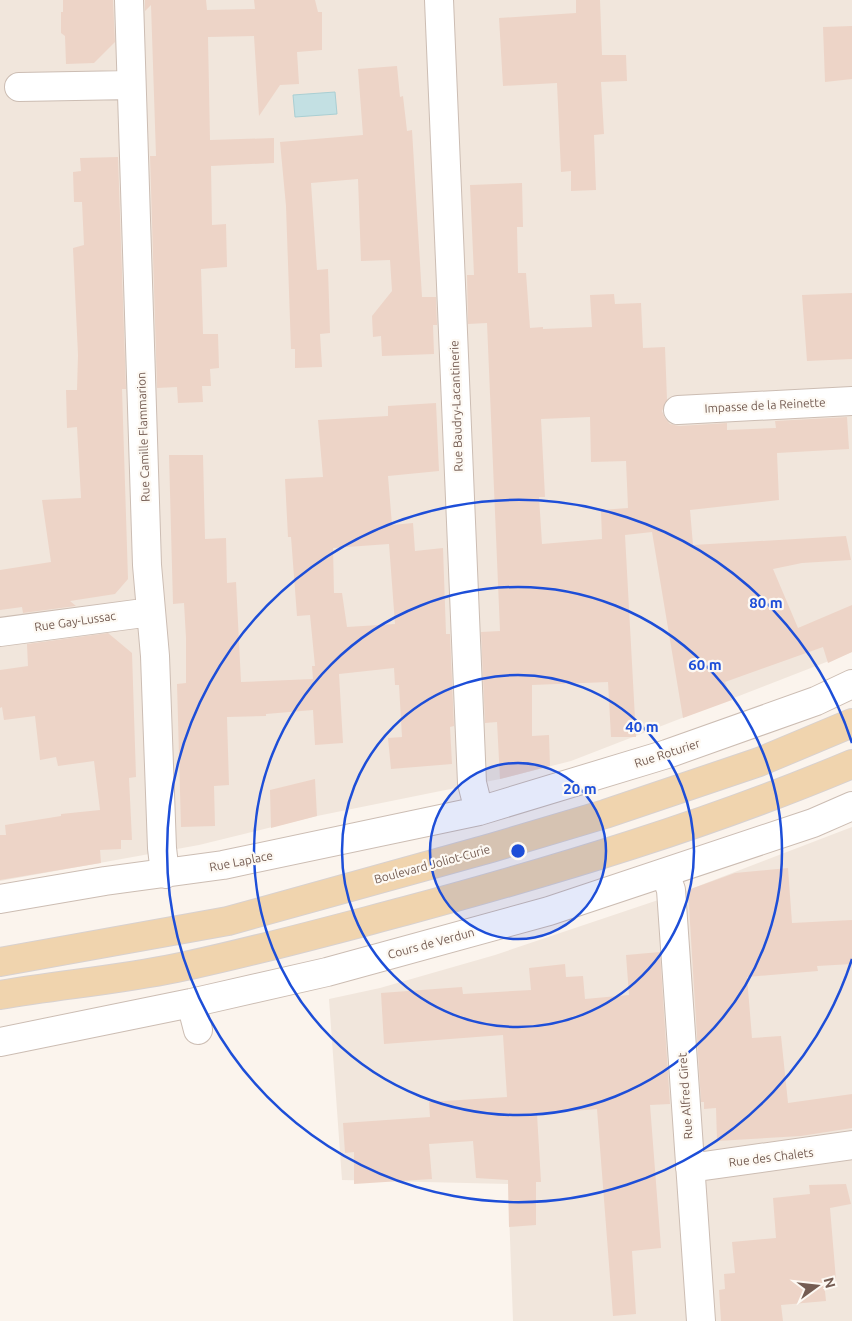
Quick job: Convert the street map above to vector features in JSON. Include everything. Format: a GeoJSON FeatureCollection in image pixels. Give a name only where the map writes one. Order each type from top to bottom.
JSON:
{"type":"FeatureCollection","features":[{"type":"Feature","properties":{"kind":"main road","name":"Boulevard Joliot-Curie"},"geometry":{"type":"LineString","coordinates":[[0,962],[228,921],[491,848],[605,814],[759,762],[852,722]]}},
{"type":"Feature","properties":{"kind":"main road"},"geometry":{"type":"LineString","coordinates":[[0,1009],[60,999],[501,885],[605,854],[772,797],[852,764]]}},
{"type":"Feature","properties":{"kind":"main road"},"geometry":{"type":"LineString","coordinates":[[0,995],[175,968]]}},
{"type":"Feature","properties":{"kind":"street","name":"Rue Camille Flammarion"},"geometry":{"type":"LineString","coordinates":[[130,0],[131,84],[147,565],[155,656],[162,848],[166,874]]}},
{"type":"Feature","properties":{"kind":"street","name":"Rue Baudry-Lacantinerie"},"geometry":{"type":"LineString","coordinates":[[439,0],[472,783],[479,811]]}},
{"type":"Feature","properties":{"kind":"street"},"geometry":{"type":"LineString","coordinates":[[19,87],[131,84]]}},
{"type":"Feature","properties":{"kind":"street","name":"Impasse de la Reinette"},"geometry":{"type":"LineString","coordinates":[[678,410],[852,401]]}},
{"type":"Feature","properties":{"kind":"street","name":"Rue Gay-Lussac"},"geometry":{"type":"LineString","coordinates":[[0,632],[150,612]]}},
{"type":"Feature","properties":{"kind":"street","name":"Rue Roturier"},"geometry":{"type":"LineString","coordinates":[[479,811],[667,754],[816,700],[852,684]]}},
{"type":"Feature","properties":{"kind":"street","name":"Cours de Verdun"},"geometry":{"type":"LineString","coordinates":[[0,1042],[192,1003],[327,972],[539,914],[813,822],[852,806]]}},
{"type":"Feature","properties":{"kind":"street","name":"Rue Laplace"},"geometry":{"type":"LineString","coordinates":[[0,900],[105,881],[223,865],[479,811]]}},
{"type":"Feature","properties":{"kind":"street","name":"Rue Alfred Giret"},"geometry":{"type":"LineString","coordinates":[[665,873],[671,890],[701,1321]]}},
{"type":"Feature","properties":{"kind":"street"},"geometry":{"type":"LineString","coordinates":[[192,1003],[198,1030]]}},
{"type":"Feature","properties":{"kind":"street","name":"Rue des Chalets"},"geometry":{"type":"LineString","coordinates":[[690,1168],[852,1145]]}},
{"type":"Feature","properties":{"kind":"shaded area"},"geometry":{"type":"Polygon","coordinates":[[[0,0],[852,0],[852,652],[571,761],[500,779],[317,816],[199,845],[0,881],[0,0]]]}},
{"type":"Feature","properties":{"kind":"shaded area"},"geometry":{"type":"Polygon","coordinates":[[[852,827],[852,1321],[513,1321],[508,1184],[342,1180],[329,999],[380,988],[495,955],[688,890],[852,827]]]}},
{"type":"Feature","properties":{"kind":"water"},"geometry":{"type":"Polygon","coordinates":[[[335,92],[337,114],[295,117],[293,95],[335,92]]]}},
{"type":"Feature","properties":{"kind":"building"},"geometry":{"type":"Polygon","coordinates":[[[63,0],[113,0],[115,42],[94,63],[66,64],[65,36],[61,33],[63,0]]]}},
{"type":"Feature","properties":{"kind":"building"},"geometry":{"type":"Polygon","coordinates":[[[145,0],[206,0],[207,10],[255,9],[254,0],[315,0],[318,12],[322,12],[322,50],[297,52],[299,84],[280,85],[259,116],[254,36],[208,37],[210,140],[274,138],[274,163],[211,166],[212,225],[226,224],[227,267],[201,269],[203,334],[218,334],[219,368],[210,369],[211,386],[202,386],[203,402],[178,403],[177,387],[157,388],[150,156],[156,156],[151,5],[145,11],[145,0]]]}},
{"type":"Feature","properties":{"kind":"building"},"geometry":{"type":"Polygon","coordinates":[[[576,0],[600,0],[602,55],[626,55],[627,81],[601,82],[604,134],[594,135],[596,190],[571,191],[571,171],[561,172],[557,83],[503,86],[499,18],[576,13],[576,0]]]}},
{"type":"Feature","properties":{"kind":"building"},"geometry":{"type":"Polygon","coordinates":[[[852,26],[852,79],[825,82],[823,27],[852,26]]]}},
{"type":"Feature","properties":{"kind":"building"},"geometry":{"type":"Polygon","coordinates":[[[397,66],[400,97],[403,96],[407,131],[412,130],[422,297],[436,297],[437,325],[433,325],[434,354],[382,356],[381,336],[373,337],[372,316],[392,291],[390,260],[361,261],[358,179],[311,183],[317,270],[328,269],[330,333],[320,334],[322,367],[295,368],[295,349],[291,349],[286,206],[280,142],[363,135],[358,69],[397,66]]]}},
{"type":"Feature","properties":{"kind":"building"},"geometry":{"type":"Polygon","coordinates":[[[118,157],[126,389],[122,389],[128,579],[115,594],[70,601],[76,606],[23,613],[22,607],[0,610],[0,570],[51,562],[42,500],[81,498],[77,427],[67,428],[66,390],[77,390],[78,355],[73,248],[84,245],[82,202],[74,202],[73,172],[81,171],[80,158],[118,157]]]}},
{"type":"Feature","properties":{"kind":"building"},"geometry":{"type":"Polygon","coordinates":[[[522,183],[523,227],[517,227],[518,273],[526,273],[530,328],[592,327],[590,295],[614,294],[615,304],[641,303],[643,348],[665,347],[667,400],[662,411],[670,424],[679,426],[727,423],[727,430],[776,428],[775,421],[847,417],[849,449],[777,453],[779,500],[690,510],[693,545],[846,536],[851,560],[802,563],[773,569],[798,628],[852,605],[852,652],[828,663],[823,647],[725,682],[732,700],[683,718],[652,532],[625,535],[636,737],[611,737],[608,682],[532,685],[532,736],[549,735],[550,766],[500,779],[497,722],[485,723],[481,632],[500,631],[487,323],[468,324],[467,275],[474,275],[470,185],[522,183]],[[590,417],[541,419],[545,497],[539,497],[542,544],[602,539],[601,510],[628,508],[626,461],[591,462],[590,417]]]}},
{"type":"Feature","properties":{"kind":"building"},"geometry":{"type":"Polygon","coordinates":[[[852,293],[852,359],[807,361],[802,295],[852,293]]]}},
{"type":"Feature","properties":{"kind":"building"},"geometry":{"type":"Polygon","coordinates":[[[436,403],[439,471],[388,476],[392,525],[413,523],[415,551],[443,548],[446,634],[450,634],[454,726],[450,727],[452,764],[391,769],[388,738],[402,737],[399,685],[395,685],[394,668],[339,674],[343,743],[315,745],[313,710],[266,714],[266,716],[227,717],[229,785],[214,786],[215,826],[181,827],[177,684],[186,683],[186,638],[184,603],[173,604],[169,455],[203,455],[205,539],[226,538],[227,583],[236,582],[241,682],[313,679],[312,666],[315,666],[310,615],[297,616],[291,537],[288,537],[285,479],[323,477],[318,420],[388,416],[388,406],[436,403]],[[389,544],[333,548],[334,593],[342,593],[347,627],[395,624],[389,544]]]}},
{"type":"Feature","properties":{"kind":"building"},"geometry":{"type":"Polygon","coordinates":[[[108,633],[132,653],[136,777],[129,778],[132,840],[121,840],[121,849],[100,850],[101,863],[0,880],[0,835],[6,835],[5,825],[61,816],[61,814],[100,810],[94,761],[58,766],[56,757],[40,760],[35,716],[4,720],[2,707],[0,708],[0,670],[28,666],[27,644],[108,633]]]}},
{"type":"Feature","properties":{"kind":"building"},"geometry":{"type":"Polygon","coordinates":[[[315,779],[317,816],[271,828],[270,790],[315,779]]]}},
{"type":"Feature","properties":{"kind":"building"},"geometry":{"type":"Polygon","coordinates":[[[788,868],[792,923],[852,920],[852,964],[817,966],[818,971],[747,977],[752,1038],[781,1036],[788,1103],[852,1094],[852,1128],[801,1136],[717,1141],[716,1108],[704,1109],[704,1102],[701,1102],[688,890],[735,873],[788,868]]]}},
{"type":"Feature","properties":{"kind":"building"},"geometry":{"type":"Polygon","coordinates":[[[660,952],[670,1104],[650,1105],[661,1248],[632,1251],[636,1314],[613,1316],[597,1109],[537,1114],[541,1182],[536,1182],[536,1225],[509,1227],[508,1180],[476,1178],[473,1141],[429,1144],[432,1179],[354,1184],[354,1152],[345,1153],[343,1123],[430,1117],[429,1102],[507,1097],[503,1035],[384,1044],[381,993],[462,987],[463,994],[531,990],[529,968],[565,964],[566,977],[583,976],[585,999],[629,995],[626,955],[660,952]]]}},
{"type":"Feature","properties":{"kind":"building"},"geometry":{"type":"Polygon","coordinates":[[[846,1184],[851,1204],[830,1208],[836,1280],[824,1281],[826,1301],[781,1305],[783,1321],[721,1321],[719,1290],[725,1289],[724,1274],[735,1273],[732,1242],[776,1238],[773,1198],[810,1194],[809,1185],[846,1184]]]}}]}
